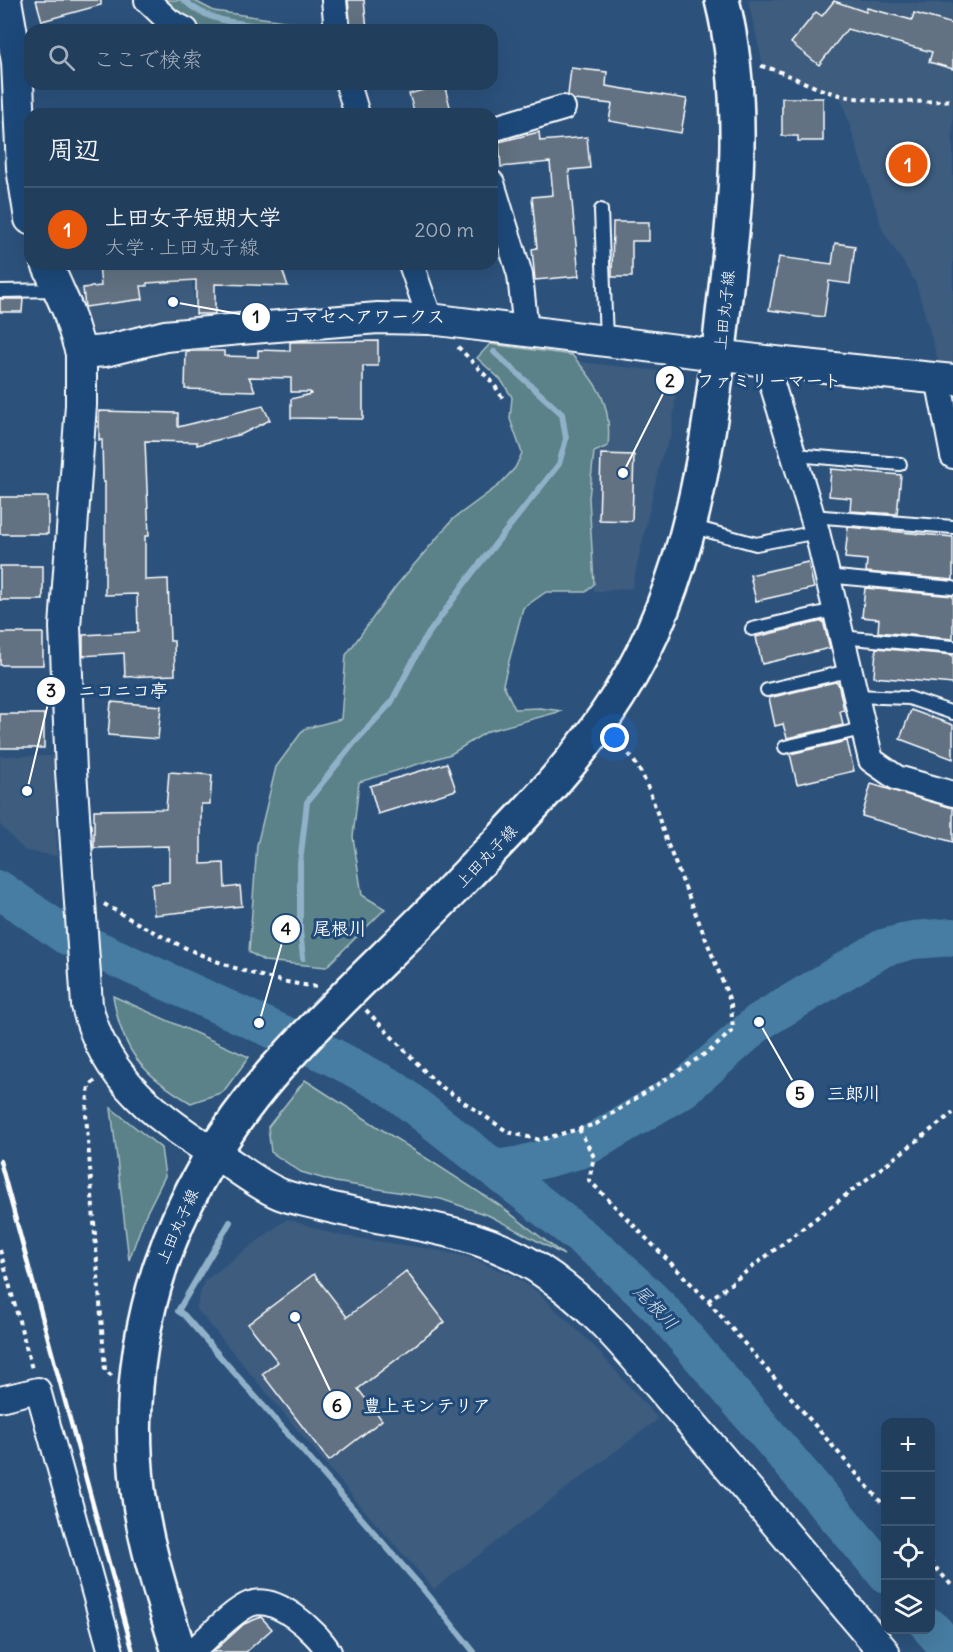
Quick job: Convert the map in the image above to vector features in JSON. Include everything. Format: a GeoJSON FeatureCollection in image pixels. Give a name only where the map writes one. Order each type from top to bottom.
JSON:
{"type":"FeatureCollection","features":[{"type":"Feature","properties":{"kind":"main road","name":"上田丸子線"},"geometry":{"type":"LineString","coordinates":[[179,1652],[160,1589],[138,1493],[135,1458],[136,1373],[147,1311],[162,1257],[184,1206],[214,1154],[278,1067],[548,791],[620,694],[653,629],[673,582],[690,526],[698,490],[719,354],[734,207],[737,134],[734,62],[722,0]]}},
{"type":"Feature","properties":{"kind":"street"},"geometry":{"type":"LineString","coordinates":[[6,0],[17,62],[24,181]]}},
{"type":"Feature","properties":{"kind":"street"},"geometry":{"type":"LineString","coordinates":[[147,0],[175,24]]}},
{"type":"Feature","properties":{"kind":"street"},"geometry":{"type":"LineString","coordinates":[[334,0],[336,24]]}},
{"type":"Feature","properties":{"kind":"street"},"geometry":{"type":"LineString","coordinates":[[350,90],[355,108]]}},
{"type":"Feature","properties":{"kind":"street"},"geometry":{"type":"LineString","coordinates":[[498,127],[563,108]]}},
{"type":"Feature","properties":{"kind":"street"},"geometry":{"type":"LineString","coordinates":[[498,203],[520,275],[526,331]]}},
{"type":"Feature","properties":{"kind":"street"},"geometry":{"type":"LineString","coordinates":[[414,270],[436,320]]}},
{"type":"Feature","properties":{"kind":"street"},"geometry":{"type":"LineString","coordinates":[[53,277],[81,353],[81,405],[65,627],[85,981],[87,1005],[95,1036],[116,1073],[153,1109],[214,1154],[280,1194],[344,1211],[442,1229],[475,1238],[513,1254],[562,1283],[596,1313],[733,1471],[884,1652]]}},
{"type":"Feature","properties":{"kind":"street"},"geometry":{"type":"LineString","coordinates":[[81,353],[105,351],[165,336],[378,318],[436,320],[765,361],[946,379],[953,456]]}},
{"type":"Feature","properties":{"kind":"street"},"geometry":{"type":"LineString","coordinates":[[765,361],[814,524],[871,760],[897,778],[953,794]]}},
{"type":"Feature","properties":{"kind":"street"},"geometry":{"type":"LineString","coordinates":[[0,1399],[38,1390],[111,1652]]}},
{"type":"Feature","properties":{"kind":"street"},"geometry":{"type":"LineString","coordinates":[[192,1652],[246,1605],[259,1601],[284,1611],[307,1625],[328,1652]]}},
{"type":"Feature","properties":{"kind":"lane"},"geometry":{"type":"LineString","coordinates":[[601,210],[606,341]]}},
{"type":"Feature","properties":{"kind":"lane"},"geometry":{"type":"LineString","coordinates":[[0,291],[53,277]]}},
{"type":"Feature","properties":{"kind":"lane"},"geometry":{"type":"LineString","coordinates":[[795,455],[900,465]]}},
{"type":"Feature","properties":{"kind":"lane"},"geometry":{"type":"LineString","coordinates":[[690,526],[756,544],[814,524],[953,527]]}},
{"type":"Feature","properties":{"kind":"lane"},"geometry":{"type":"LineString","coordinates":[[826,576],[953,588]]}},
{"type":"Feature","properties":{"kind":"lane"},"geometry":{"type":"LineString","coordinates":[[752,629],[834,610]]}},
{"type":"Feature","properties":{"kind":"lane"},"geometry":{"type":"LineString","coordinates":[[840,638],[953,647]]}},
{"type":"Feature","properties":{"kind":"lane"},"geometry":{"type":"LineString","coordinates":[[767,690],[849,671]]}},
{"type":"Feature","properties":{"kind":"lane"},"geometry":{"type":"LineString","coordinates":[[854,696],[909,698],[953,713]]}},
{"type":"Feature","properties":{"kind":"lane"},"geometry":{"type":"LineString","coordinates":[[784,747],[862,729]]}},
{"type":"Feature","properties":{"kind":"path"},"geometry":{"type":"LineString","coordinates":[[757,65],[831,93],[850,97],[928,102],[953,100]]}},
{"type":"Feature","properties":{"kind":"path"},"geometry":{"type":"LineString","coordinates":[[436,320],[493,383],[504,400]]}},
{"type":"Feature","properties":{"kind":"path"},"geometry":{"type":"LineString","coordinates":[[80,897],[248,975],[343,1000],[436,1083],[508,1132],[540,1140],[596,1124],[701,1057],[733,1030],[731,1004],[667,842],[653,795],[630,754],[598,725]]}},
{"type":"Feature","properties":{"kind":"path"},"geometry":{"type":"LineString","coordinates":[[98,1079],[89,1086],[86,1114],[105,1370],[113,1377]]}},
{"type":"Feature","properties":{"kind":"path"},"geometry":{"type":"LineString","coordinates":[[708,1301],[953,1113]]}},
{"type":"Feature","properties":{"kind":"path"},"geometry":{"type":"LineString","coordinates":[[579,1129],[594,1157],[589,1180],[708,1301],[881,1503]]}},
{"type":"Feature","properties":{"kind":"path"},"geometry":{"type":"LineString","coordinates":[[0,1250],[38,1390]]}},
{"type":"Feature","properties":{"kind":"path"},"geometry":{"type":"LineString","coordinates":[[935,1567],[953,1587]]}},
{"type":"Feature","properties":{"kind":"shaded area"},"geometry":{"type":"Polygon","coordinates":[[[748,0],[878,0],[889,3],[953,3],[953,366],[939,364],[916,283],[883,231],[841,98],[764,69],[748,0]]]}},
{"type":"Feature","properties":{"kind":"shaded area"},"geometry":{"type":"Polygon","coordinates":[[[149,270],[191,270],[195,318],[100,332],[83,331],[69,290],[115,284],[116,292],[150,287],[149,270]]]}},
{"type":"Feature","properties":{"kind":"shaded area"},"geometry":{"type":"Polygon","coordinates":[[[579,362],[660,371],[676,394],[671,437],[661,458],[632,588],[594,592],[589,498],[594,452],[579,362]]]}},
{"type":"Feature","properties":{"kind":"shaded area"},"geometry":{"type":"Polygon","coordinates":[[[0,756],[54,756],[57,856],[25,851],[0,825],[0,756]]]}},
{"type":"Feature","properties":{"kind":"shaded area"},"geometry":{"type":"Polygon","coordinates":[[[287,1219],[337,1235],[437,1250],[471,1258],[513,1276],[535,1290],[592,1344],[658,1419],[434,1589],[370,1517],[196,1308],[204,1281],[287,1219]]]}},
{"type":"Feature","properties":{"kind":"green space"},"geometry":{"type":"Polygon","coordinates":[[[156,0],[193,0],[214,11],[296,24],[190,24],[156,0]]]}},
{"type":"Feature","properties":{"kind":"green space"},"geometry":{"type":"Polygon","coordinates":[[[490,344],[572,355],[590,376],[602,396],[608,418],[608,446],[594,452],[589,498],[594,584],[586,592],[546,592],[523,608],[503,684],[515,709],[540,708],[562,711],[488,731],[451,754],[359,782],[353,837],[362,895],[385,909],[326,967],[264,961],[249,952],[257,845],[276,767],[304,729],[341,719],[346,655],[396,586],[453,519],[499,485],[515,468],[522,453],[510,419],[512,397],[501,380],[477,358],[490,344]]]}},
{"type":"Feature","properties":{"kind":"green space"},"geometry":{"type":"Polygon","coordinates":[[[113,996],[249,1057],[223,1092],[191,1103],[160,1082],[137,1060],[122,1032],[113,996]]]}},
{"type":"Feature","properties":{"kind":"green space"},"geometry":{"type":"Polygon","coordinates":[[[305,1080],[499,1205],[564,1255],[490,1216],[441,1199],[335,1182],[301,1172],[271,1152],[268,1127],[305,1080]]]}},
{"type":"Feature","properties":{"kind":"green space"},"geometry":{"type":"Polygon","coordinates":[[[111,1108],[161,1148],[165,1176],[145,1216],[129,1260],[111,1108]]]}},
{"type":"Feature","properties":{"kind":"building"},"geometry":{"type":"Polygon","coordinates":[[[36,0],[101,0],[101,5],[42,21],[36,0]]]}},
{"type":"Feature","properties":{"kind":"building"},"geometry":{"type":"Polygon","coordinates":[[[348,0],[364,0],[366,24],[350,24],[348,0]]]}},
{"type":"Feature","properties":{"kind":"building"},"geometry":{"type":"Polygon","coordinates":[[[834,1],[866,12],[867,8],[912,20],[914,13],[953,24],[953,69],[929,62],[932,52],[847,29],[819,65],[791,43],[816,12],[822,16],[834,1]]]}},
{"type":"Feature","properties":{"kind":"building"},"geometry":{"type":"Polygon","coordinates":[[[571,68],[607,72],[606,86],[687,99],[681,133],[609,121],[612,104],[574,100],[568,95],[571,68]]]}},
{"type":"Feature","properties":{"kind":"building"},"geometry":{"type":"Polygon","coordinates":[[[423,90],[446,90],[450,108],[413,108],[409,94],[423,90]]]}},
{"type":"Feature","properties":{"kind":"building"},"geometry":{"type":"Polygon","coordinates":[[[782,98],[823,98],[823,141],[798,141],[798,136],[782,136],[782,98]]]}},
{"type":"Feature","properties":{"kind":"building"},"geometry":{"type":"Polygon","coordinates":[[[539,132],[540,141],[587,137],[590,168],[569,170],[579,276],[535,280],[532,249],[537,248],[532,197],[553,195],[550,162],[501,167],[499,142],[539,132]]]}},
{"type":"Feature","properties":{"kind":"building"},"geometry":{"type":"Polygon","coordinates":[[[613,222],[649,222],[649,241],[632,241],[632,277],[612,277],[613,222]]]}},
{"type":"Feature","properties":{"kind":"building"},"geometry":{"type":"Polygon","coordinates":[[[835,243],[855,246],[850,284],[829,281],[824,317],[769,310],[779,257],[832,264],[835,243]]]}},
{"type":"Feature","properties":{"kind":"building"},"geometry":{"type":"Polygon","coordinates":[[[100,270],[282,270],[288,286],[215,284],[215,314],[196,314],[196,280],[147,283],[147,286],[141,286],[143,299],[85,307],[83,288],[101,286],[100,270]]]}},
{"type":"Feature","properties":{"kind":"building"},"geometry":{"type":"Polygon","coordinates":[[[0,299],[23,299],[22,312],[0,312],[0,299]]]}},
{"type":"Feature","properties":{"kind":"building"},"geometry":{"type":"Polygon","coordinates":[[[378,341],[378,366],[363,366],[363,419],[291,418],[291,399],[311,394],[310,392],[291,392],[291,378],[249,377],[255,391],[185,389],[186,351],[224,351],[224,356],[258,357],[258,350],[290,351],[290,342],[378,341]]]}},
{"type":"Feature","properties":{"kind":"building"},"geometry":{"type":"Polygon","coordinates":[[[263,406],[270,420],[242,434],[197,445],[197,442],[145,441],[149,536],[145,536],[145,580],[168,579],[170,641],[174,641],[175,675],[125,677],[124,653],[83,656],[83,635],[138,632],[137,594],[105,595],[105,482],[103,482],[102,440],[99,440],[99,411],[178,413],[178,427],[263,406]]]}},
{"type":"Feature","properties":{"kind":"building"},"geometry":{"type":"Polygon","coordinates":[[[601,454],[634,455],[632,521],[599,520],[601,454]]]}},
{"type":"Feature","properties":{"kind":"building"},"geometry":{"type":"Polygon","coordinates":[[[831,469],[901,475],[897,514],[850,511],[851,498],[829,496],[831,469]]]}},
{"type":"Feature","properties":{"kind":"building"},"geometry":{"type":"Polygon","coordinates":[[[0,497],[48,497],[48,534],[0,534],[0,497]]]}},
{"type":"Feature","properties":{"kind":"building"},"geometry":{"type":"Polygon","coordinates":[[[848,527],[953,537],[953,580],[866,572],[867,560],[845,558],[848,527]]]}},
{"type":"Feature","properties":{"kind":"building"},"geometry":{"type":"Polygon","coordinates":[[[808,562],[814,588],[756,601],[750,575],[808,562]]]}},
{"type":"Feature","properties":{"kind":"building"},"geometry":{"type":"Polygon","coordinates":[[[0,566],[43,566],[43,600],[0,600],[0,566]]]}},
{"type":"Feature","properties":{"kind":"building"},"geometry":{"type":"Polygon","coordinates":[[[865,588],[953,596],[953,639],[878,632],[879,619],[862,617],[865,588]]]}},
{"type":"Feature","properties":{"kind":"building"},"geometry":{"type":"Polygon","coordinates":[[[823,621],[830,648],[762,664],[756,637],[823,621]]]}},
{"type":"Feature","properties":{"kind":"building"},"geometry":{"type":"Polygon","coordinates":[[[0,633],[43,633],[43,665],[0,665],[0,633]]]}},
{"type":"Feature","properties":{"kind":"building"},"geometry":{"type":"Polygon","coordinates":[[[876,648],[953,655],[953,684],[874,677],[876,648]]]}},
{"type":"Feature","properties":{"kind":"building"},"geometry":{"type":"Polygon","coordinates":[[[838,683],[844,710],[840,711],[843,725],[787,738],[783,724],[775,726],[769,698],[838,683]]]}},
{"type":"Feature","properties":{"kind":"building"},"geometry":{"type":"Polygon","coordinates":[[[111,702],[161,706],[158,739],[108,735],[111,702]]]}},
{"type":"Feature","properties":{"kind":"building"},"geometry":{"type":"Polygon","coordinates":[[[911,710],[953,725],[953,759],[900,739],[911,710]]]}},
{"type":"Feature","properties":{"kind":"building"},"geometry":{"type":"Polygon","coordinates":[[[0,714],[44,714],[44,748],[0,748],[0,714]]]}},
{"type":"Feature","properties":{"kind":"building"},"geometry":{"type":"Polygon","coordinates":[[[847,741],[854,771],[797,784],[790,754],[847,741]]]}},
{"type":"Feature","properties":{"kind":"building"},"geometry":{"type":"Polygon","coordinates":[[[447,763],[456,790],[378,814],[370,786],[447,763]]]}},
{"type":"Feature","properties":{"kind":"building"},"geometry":{"type":"Polygon","coordinates":[[[169,772],[212,775],[210,804],[201,804],[201,864],[224,863],[225,888],[240,886],[242,906],[154,915],[152,884],[169,882],[169,846],[94,848],[94,810],[166,809],[169,772]]]}},
{"type":"Feature","properties":{"kind":"building"},"geometry":{"type":"Polygon","coordinates":[[[871,784],[953,808],[953,842],[862,816],[871,784]]]}},
{"type":"Feature","properties":{"kind":"building"},"geometry":{"type":"Polygon","coordinates":[[[406,1271],[445,1322],[358,1389],[382,1420],[329,1461],[262,1374],[278,1362],[248,1324],[314,1274],[347,1317],[406,1271]]]}},
{"type":"Feature","properties":{"kind":"building"},"geometry":{"type":"Polygon","coordinates":[[[261,1617],[272,1629],[246,1652],[213,1652],[244,1624],[261,1617]]]}},
{"type":"Feature","properties":{"kind":"waterway"},"geometry":{"type":"LineString","coordinates":[[184,0],[208,16],[244,24]]}},
{"type":"Feature","properties":{"kind":"waterway"},"geometry":{"type":"LineString","coordinates":[[303,958],[300,930],[300,863],[307,802],[354,743],[391,703],[424,640],[470,576],[559,464],[566,439],[562,414],[494,352]]}},
{"type":"Feature","properties":{"kind":"waterway","name":"尾根川"},"geometry":{"type":"LineString","coordinates":[[0,890],[65,935],[331,1056],[392,1088],[602,1253],[660,1308],[881,1568]]}},
{"type":"Feature","properties":{"kind":"waterway"},"geometry":{"type":"LineString","coordinates":[[495,1169],[521,1165],[582,1149],[683,1089],[759,1022],[883,948],[913,940],[953,937]]}},
{"type":"Feature","properties":{"kind":"waterway"},"geometry":{"type":"LineString","coordinates":[[230,1222],[178,1311],[184,1315],[424,1590],[474,1652]]}},
{"type":"Feature","properties":{"kind":"waterway","name":"尾根川"},"geometry":{"type":"LineString","coordinates":[[935,1633],[952,1652]]}},
{"type":"Feature","properties":{"kind":"railway"},"geometry":{"type":"LineString","coordinates":[[0,1161],[133,1652]]}},
{"type":"Feature","properties":{"kind":"place","name":"上田女子短期大学"},"geometry":{"type":"Point","coordinates":[908,164]}},
{"type":"Feature","properties":{"kind":"place","name":"コマセヘアワークス"},"geometry":{"type":"Point","coordinates":[173,302]}},
{"type":"Feature","properties":{"kind":"place","name":"ファミリーマート"},"geometry":{"type":"Point","coordinates":[623,473]}},
{"type":"Feature","properties":{"kind":"place","name":"ニコニコ亭"},"geometry":{"type":"Point","coordinates":[27,791]}},
{"type":"Feature","properties":{"kind":"place","name":"三郎川"},"geometry":{"type":"Point","coordinates":[759,1022]}},
{"type":"Feature","properties":{"kind":"place","name":"尾根川"},"geometry":{"type":"Point","coordinates":[259,1023]}},
{"type":"Feature","properties":{"kind":"place","name":"豊上モンテリア"},"geometry":{"type":"Point","coordinates":[295,1317]}}]}
